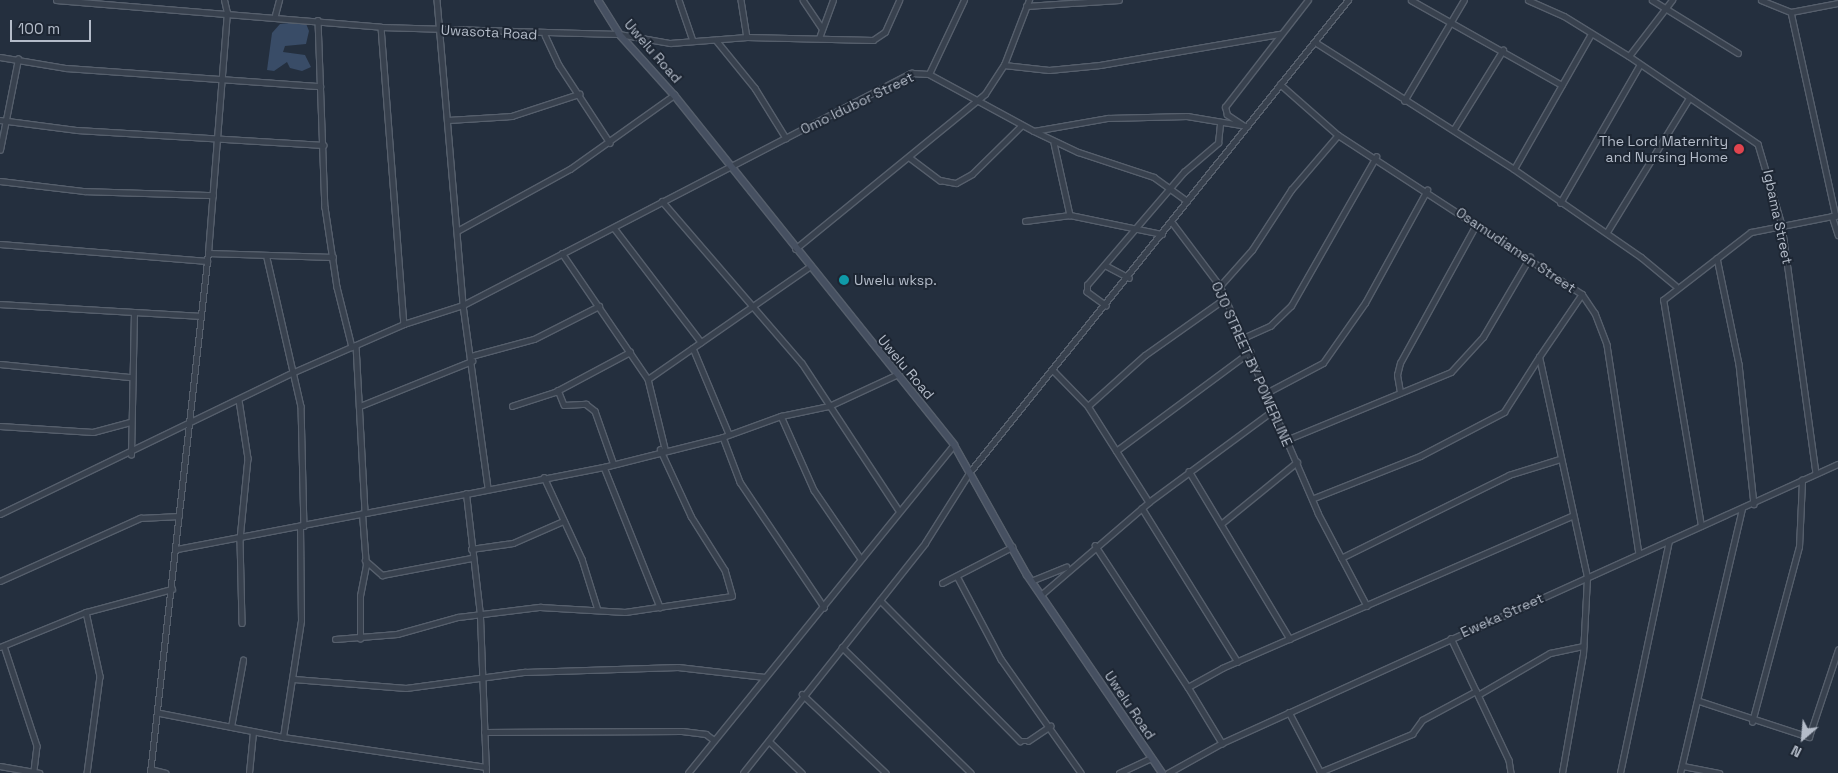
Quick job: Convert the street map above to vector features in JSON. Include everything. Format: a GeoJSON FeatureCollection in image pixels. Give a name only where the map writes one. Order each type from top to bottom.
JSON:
{"type":"FeatureCollection","features":[{"type":"Feature","properties":{"kind":"street","name":"Uwasota Road"},"geometry":{"type":"LineString","coordinates":[[56,0],[275,15],[381,27],[545,35],[619,34],[670,43],[748,37],[879,38],[899,0]]}},
{"type":"Feature","properties":{"kind":"street"},"geometry":{"type":"LineString","coordinates":[[166,773],[150,771],[160,713],[188,427],[208,254],[223,79],[227,13],[224,0]]}},
{"type":"Feature","properties":{"kind":"street"},"geometry":{"type":"LineString","coordinates":[[275,15],[279,0]]}},
{"type":"Feature","properties":{"kind":"street"},"geometry":{"type":"LineString","coordinates":[[437,0],[441,30],[462,305],[488,488]]}},
{"type":"Feature","properties":{"kind":"street","name":"Uwelu Road"},"geometry":{"type":"LineString","coordinates":[[598,0],[619,34],[674,95],[794,250],[954,445],[1031,581],[1162,773]]}},
{"type":"Feature","properties":{"kind":"street"},"geometry":{"type":"LineString","coordinates":[[679,0],[693,41]]}},
{"type":"Feature","properties":{"kind":"street"},"geometry":{"type":"LineString","coordinates":[[741,0],[748,37]]}},
{"type":"Feature","properties":{"kind":"street"},"geometry":{"type":"LineString","coordinates":[[803,0],[822,28]]}},
{"type":"Feature","properties":{"kind":"street"},"geometry":{"type":"LineString","coordinates":[[819,38],[833,0]]}},
{"type":"Feature","properties":{"kind":"street"},"geometry":{"type":"LineString","coordinates":[[929,74],[964,0]]}},
{"type":"Feature","properties":{"kind":"street"},"geometry":{"type":"LineString","coordinates":[[794,250],[977,102],[1004,65],[1029,0]]}},
{"type":"Feature","properties":{"kind":"street"},"geometry":{"type":"LineString","coordinates":[[1026,6],[1119,0]]}},
{"type":"Feature","properties":{"kind":"street"},"geometry":{"type":"LineString","coordinates":[[1244,126],[1227,115],[1225,107],[1308,0]]}},
{"type":"Feature","properties":{"kind":"street"},"geometry":{"type":"LineString","coordinates":[[743,773],[769,741],[802,694],[925,543],[969,473],[1106,306],[1228,150],[1244,126],[1348,0]]}},
{"type":"Feature","properties":{"kind":"street"},"geometry":{"type":"LineString","coordinates":[[1411,0],[1452,20],[1562,85]]}},
{"type":"Feature","properties":{"kind":"street"},"geometry":{"type":"LineString","coordinates":[[1404,101],[1464,0]]}},
{"type":"Feature","properties":{"kind":"street","name":"Igbama Street"},"geometry":{"type":"LineString","coordinates":[[1530,0],[1629,56],[1639,66],[1758,144],[1782,225],[1816,473]]}},
{"type":"Feature","properties":{"kind":"street"},"geometry":{"type":"LineString","coordinates":[[1652,0],[1663,10],[1738,53]]}},
{"type":"Feature","properties":{"kind":"street"},"geometry":{"type":"LineString","coordinates":[[1629,56],[1672,0]]}},
{"type":"Feature","properties":{"kind":"street"},"geometry":{"type":"LineString","coordinates":[[1761,0],[1791,12],[1838,3]]}},
{"type":"Feature","properties":{"kind":"street"},"geometry":{"type":"LineString","coordinates":[[1791,12],[1838,235]]}},
{"type":"Feature","properties":{"kind":"street"},"geometry":{"type":"LineString","coordinates":[[318,20],[325,207],[333,257],[354,346],[360,406],[365,560],[360,639]]}},
{"type":"Feature","properties":{"kind":"street"},"geometry":{"type":"LineString","coordinates":[[381,27],[404,324]]}},
{"type":"Feature","properties":{"kind":"street"},"geometry":{"type":"LineString","coordinates":[[1004,65],[1048,70],[1100,65],[1280,34]]}},
{"type":"Feature","properties":{"kind":"street"},"geometry":{"type":"LineString","coordinates":[[1514,169],[1591,34]]}},
{"type":"Feature","properties":{"kind":"street"},"geometry":{"type":"LineString","coordinates":[[545,35],[610,143]]}},
{"type":"Feature","properties":{"kind":"street"},"geometry":{"type":"LineString","coordinates":[[716,40],[755,88],[786,138]]}},
{"type":"Feature","properties":{"kind":"street"},"geometry":{"type":"LineString","coordinates":[[1315,42],[1404,101],[1454,129],[1514,169],[1560,203],[1607,232],[1676,286]]}},
{"type":"Feature","properties":{"kind":"street"},"geometry":{"type":"LineString","coordinates":[[1454,129],[1502,50]]}},
{"type":"Feature","properties":{"kind":"street"},"geometry":{"type":"LineString","coordinates":[[0,57],[66,68],[320,86]]}},
{"type":"Feature","properties":{"kind":"street"},"geometry":{"type":"LineString","coordinates":[[0,150],[18,59]]}},
{"type":"Feature","properties":{"kind":"street"},"geometry":{"type":"LineString","coordinates":[[1560,203],[1639,66]]}},
{"type":"Feature","properties":{"kind":"street","name":"Omo Idubor Street"},"geometry":{"type":"LineString","coordinates":[[0,514],[131,455],[294,372],[404,324],[462,305],[562,253],[615,229],[727,165],[786,138],[911,73],[929,74],[1020,126],[1034,131],[1108,118],[1187,116],[1244,126]]}},
{"type":"Feature","properties":{"kind":"street","name":"Osamudiamen Street"},"geometry":{"type":"LineString","coordinates":[[1280,84],[1338,135],[1428,190],[1476,226],[1530,257],[1582,294],[1596,313],[1607,345],[1639,554]]}},
{"type":"Feature","properties":{"kind":"street"},"geometry":{"type":"LineString","coordinates":[[448,120],[512,116],[579,94]]}},
{"type":"Feature","properties":{"kind":"street"},"geometry":{"type":"LineString","coordinates":[[457,231],[610,143],[674,95]]}},
{"type":"Feature","properties":{"kind":"street"},"geometry":{"type":"LineString","coordinates":[[1607,232],[1689,98]]}},
{"type":"Feature","properties":{"kind":"street"},"geometry":{"type":"LineString","coordinates":[[0,120],[77,130],[324,145]]}},
{"type":"Feature","properties":{"kind":"street"},"geometry":{"type":"LineString","coordinates":[[1106,306],[1086,289],[1132,231],[1170,189],[1218,143],[1220,123]]}},
{"type":"Feature","properties":{"kind":"street"},"geometry":{"type":"LineString","coordinates":[[909,157],[940,180],[956,183],[972,174],[1020,126]]}},
{"type":"Feature","properties":{"kind":"street"},"geometry":{"type":"LineString","coordinates":[[1034,131],[1054,143],[1154,177],[1187,201]]}},
{"type":"Feature","properties":{"kind":"street"},"geometry":{"type":"LineString","coordinates":[[1220,286],[1252,250],[1291,190],[1338,135]]}},
{"type":"Feature","properties":{"kind":"street"},"geometry":{"type":"LineString","coordinates":[[1054,143],[1070,215]]}},
{"type":"Feature","properties":{"kind":"street"},"geometry":{"type":"LineString","coordinates":[[1218,143],[1228,150]]}},
{"type":"Feature","properties":{"kind":"street"},"geometry":{"type":"LineString","coordinates":[[1243,338],[1270,326],[1291,306],[1376,157]]}},
{"type":"Feature","properties":{"kind":"street"},"geometry":{"type":"LineString","coordinates":[[0,181],[84,191],[213,195]]}},
{"type":"Feature","properties":{"kind":"street"},"geometry":{"type":"LineString","coordinates":[[1268,392],[1323,363],[1365,303],[1428,190]]}},
{"type":"Feature","properties":{"kind":"street"},"geometry":{"type":"LineString","coordinates":[[662,201],[751,309],[802,363],[828,406],[898,509]]}},
{"type":"Feature","properties":{"kind":"street"},"geometry":{"type":"LineString","coordinates":[[1025,221],[1070,215],[1132,231],[1162,234]]}},
{"type":"Feature","properties":{"kind":"street"},"geometry":{"type":"LineString","coordinates":[[1701,526],[1662,307],[1676,286],[1751,232],[1835,216]]}},
{"type":"Feature","properties":{"kind":"street","name":"OJO STREET BY POWERLINE"},"geometry":{"type":"LineString","coordinates":[[1172,222],[1220,286],[1224,299],[1268,392],[1296,462],[1341,558],[1367,606]]}},
{"type":"Feature","properties":{"kind":"street"},"geometry":{"type":"LineString","coordinates":[[1400,392],[1396,375],[1400,362],[1476,226]]}},
{"type":"Feature","properties":{"kind":"street"},"geometry":{"type":"LineString","coordinates":[[615,229],[701,342]]}},
{"type":"Feature","properties":{"kind":"street"},"geometry":{"type":"LineString","coordinates":[[0,244],[207,261]]}},
{"type":"Feature","properties":{"kind":"street"},"geometry":{"type":"LineString","coordinates":[[335,639],[360,639],[480,615],[540,607],[625,612],[698,604],[734,594],[691,517],[662,449],[648,379],[562,253]]}},
{"type":"Feature","properties":{"kind":"street"},"geometry":{"type":"LineString","coordinates":[[208,254],[267,258],[333,257]]}},
{"type":"Feature","properties":{"kind":"street"},"geometry":{"type":"LineString","coordinates":[[1286,440],[1451,372],[1468,358],[1530,257]]}},
{"type":"Feature","properties":{"kind":"street"},"geometry":{"type":"LineString","coordinates":[[267,258],[301,406],[301,621],[294,679],[282,738]]}},
{"type":"Feature","properties":{"kind":"street"},"geometry":{"type":"LineString","coordinates":[[1717,258],[1742,382],[1754,504]]}},
{"type":"Feature","properties":{"kind":"street"},"geometry":{"type":"LineString","coordinates":[[1105,265],[1128,278]]}},
{"type":"Feature","properties":{"kind":"street"},"geometry":{"type":"LineString","coordinates":[[648,379],[809,267]]}},
{"type":"Feature","properties":{"kind":"street"},"geometry":{"type":"LineString","coordinates":[[1314,498],[1420,456],[1498,416],[1517,396],[1539,358],[1582,294]]}},
{"type":"Feature","properties":{"kind":"street"},"geometry":{"type":"LineString","coordinates":[[1088,406],[1145,355],[1224,299]]}},
{"type":"Feature","properties":{"kind":"street"},"geometry":{"type":"LineString","coordinates":[[0,304],[134,314],[200,316]]}},
{"type":"Feature","properties":{"kind":"street"},"geometry":{"type":"LineString","coordinates":[[360,406],[471,359],[534,339],[599,306]]}},
{"type":"Feature","properties":{"kind":"street"},"geometry":{"type":"LineString","coordinates":[[131,455],[131,378],[134,314]]}},
{"type":"Feature","properties":{"kind":"street"},"geometry":{"type":"LineString","coordinates":[[693,348],[729,434]]}},
{"type":"Feature","properties":{"kind":"street"},"geometry":{"type":"LineString","coordinates":[[512,406],[558,390],[630,352]]}},
{"type":"Feature","properties":{"kind":"street"},"geometry":{"type":"LineString","coordinates":[[1116,450],[1250,352]]}},
{"type":"Feature","properties":{"kind":"street"},"geometry":{"type":"LineString","coordinates":[[1539,358],[1571,516],[1587,577],[1583,646],[1562,773]]}},
{"type":"Feature","properties":{"kind":"street"},"geometry":{"type":"LineString","coordinates":[[0,364],[131,378]]}},
{"type":"Feature","properties":{"kind":"street"},"geometry":{"type":"LineString","coordinates":[[1053,370],[1088,406],[1149,502]]}},
{"type":"Feature","properties":{"kind":"street"},"geometry":{"type":"LineString","coordinates":[[177,549],[240,540],[488,488],[604,467],[613,462],[662,449],[722,437],[780,416],[828,406],[896,375]]}},
{"type":"Feature","properties":{"kind":"street"},"geometry":{"type":"LineString","coordinates":[[558,390],[564,405],[586,404],[595,411],[613,462]]}},
{"type":"Feature","properties":{"kind":"street"},"geometry":{"type":"LineString","coordinates":[[239,400],[248,458],[240,540],[242,623]]}},
{"type":"Feature","properties":{"kind":"street"},"geometry":{"type":"LineString","coordinates":[[1041,595],[1070,566],[1188,471],[1274,410]]}},
{"type":"Feature","properties":{"kind":"street"},"geometry":{"type":"LineString","coordinates":[[780,416],[814,490],[861,558]]}},
{"type":"Feature","properties":{"kind":"street"},"geometry":{"type":"LineString","coordinates":[[0,426],[93,432],[131,422]]}},
{"type":"Feature","properties":{"kind":"street"},"geometry":{"type":"LineString","coordinates":[[722,437],[740,482],[824,607]]}},
{"type":"Feature","properties":{"kind":"street"},"geometry":{"type":"LineString","coordinates":[[688,773],[764,677],[824,607],[898,509],[954,445]]}},
{"type":"Feature","properties":{"kind":"street"},"geometry":{"type":"LineString","coordinates":[[1341,558],[1510,476],[1560,459]]}},
{"type":"Feature","properties":{"kind":"street"},"geometry":{"type":"LineString","coordinates":[[1220,524],[1296,462]]}},
{"type":"Feature","properties":{"kind":"street","name":"Eweka Street"},"geometry":{"type":"LineString","coordinates":[[1168,773],[1222,743],[1289,712],[1701,526],[1754,504],[1838,464]]}},
{"type":"Feature","properties":{"kind":"street"},"geometry":{"type":"LineString","coordinates":[[604,467],[660,607]]}},
{"type":"Feature","properties":{"kind":"street"},"geometry":{"type":"LineString","coordinates":[[1188,471],[1290,639]]}},
{"type":"Feature","properties":{"kind":"street"},"geometry":{"type":"LineString","coordinates":[[544,477],[582,559],[598,610]]}},
{"type":"Feature","properties":{"kind":"street"},"geometry":{"type":"LineString","coordinates":[[1752,722],[1799,547],[1802,480]]}},
{"type":"Feature","properties":{"kind":"street"},"geometry":{"type":"LineString","coordinates":[[160,713],[282,738],[486,770],[480,615],[466,494]]}},
{"type":"Feature","properties":{"kind":"street"},"geometry":{"type":"LineString","coordinates":[[1142,508],[1238,662]]}},
{"type":"Feature","properties":{"kind":"street"},"geometry":{"type":"LineString","coordinates":[[1680,773],[1699,701],[1742,508]]}},
{"type":"Feature","properties":{"kind":"street"},"geometry":{"type":"LineString","coordinates":[[0,580],[140,518],[179,516]]}},
{"type":"Feature","properties":{"kind":"street"},"geometry":{"type":"LineString","coordinates":[[1188,687],[1238,662],[1571,516]]}},
{"type":"Feature","properties":{"kind":"street"},"geometry":{"type":"LineString","coordinates":[[471,550],[513,543],[563,521]]}},
{"type":"Feature","properties":{"kind":"street"},"geometry":{"type":"LineString","coordinates":[[1620,773],[1669,541]]}},
{"type":"Feature","properties":{"kind":"street"},"geometry":{"type":"LineString","coordinates":[[1095,545],[1188,687],[1222,743]]}},
{"type":"Feature","properties":{"kind":"street"},"geometry":{"type":"LineString","coordinates":[[942,583],[1012,547]]}},
{"type":"Feature","properties":{"kind":"street"},"geometry":{"type":"LineString","coordinates":[[365,560],[382,575],[472,558]]}},
{"type":"Feature","properties":{"kind":"street"},"geometry":{"type":"LineString","coordinates":[[1031,581],[1070,566]]}},
{"type":"Feature","properties":{"kind":"street"},"geometry":{"type":"LineString","coordinates":[[956,576],[1001,659],[1050,726],[1081,773]]}},
{"type":"Feature","properties":{"kind":"street"},"geometry":{"type":"LineString","coordinates":[[0,766],[37,772],[37,746],[2,646],[86,612],[172,589]]}},
{"type":"Feature","properties":{"kind":"street"},"geometry":{"type":"LineString","coordinates":[[880,600],[1020,741],[1028,741],[1050,726]]}},
{"type":"Feature","properties":{"kind":"street"},"geometry":{"type":"LineString","coordinates":[[86,612],[100,676],[87,773]]}},
{"type":"Feature","properties":{"kind":"street"},"geometry":{"type":"LineString","coordinates":[[1451,638],[1509,760],[1511,773]]}},
{"type":"Feature","properties":{"kind":"street"},"geometry":{"type":"LineString","coordinates":[[1289,712],[1320,773],[1412,734],[1422,720],[1477,693],[1550,653],[1583,646]]}},
{"type":"Feature","properties":{"kind":"street"},"geometry":{"type":"LineString","coordinates":[[842,647],[971,773]]}},
{"type":"Feature","properties":{"kind":"street"},"geometry":{"type":"LineString","coordinates":[[1699,701],[1752,722],[1808,738],[1838,650]]}},
{"type":"Feature","properties":{"kind":"street"},"geometry":{"type":"LineString","coordinates":[[230,727],[243,660]]}},
{"type":"Feature","properties":{"kind":"street"},"geometry":{"type":"LineString","coordinates":[[294,679],[406,688],[481,676],[678,667],[764,677]]}},
{"type":"Feature","properties":{"kind":"street"},"geometry":{"type":"LineString","coordinates":[[802,694],[886,773]]}},
{"type":"Feature","properties":{"kind":"street"},"geometry":{"type":"LineString","coordinates":[[484,732],[682,731],[706,734],[714,740]]}},
{"type":"Feature","properties":{"kind":"street"},"geometry":{"type":"LineString","coordinates":[[250,773],[253,732]]}},
{"type":"Feature","properties":{"kind":"street"},"geometry":{"type":"LineString","coordinates":[[769,741],[802,773]]}},
{"type":"Feature","properties":{"kind":"street"},"geometry":{"type":"LineString","coordinates":[[1119,773],[1151,758]]}},
{"type":"Feature","properties":{"kind":"street"},"geometry":{"type":"LineString","coordinates":[[1683,766],[1719,773]]}},
{"type":"Feature","properties":{"kind":"water"},"geometry":{"type":"Polygon","coordinates":[[[305,21],[309,31],[306,44],[285,46],[283,52],[305,55],[311,67],[302,71],[290,68],[287,62],[274,71],[267,70],[272,33],[280,24],[305,21]]]}},
{"type":"Feature","properties":{"kind":"place","name":"The Lord Maternity and Nursing Home"},"geometry":{"type":"Point","coordinates":[1739,149]}},
{"type":"Feature","properties":{"kind":"place","name":"Uwelu wksp."},"geometry":{"type":"Point","coordinates":[844,280]}}]}
